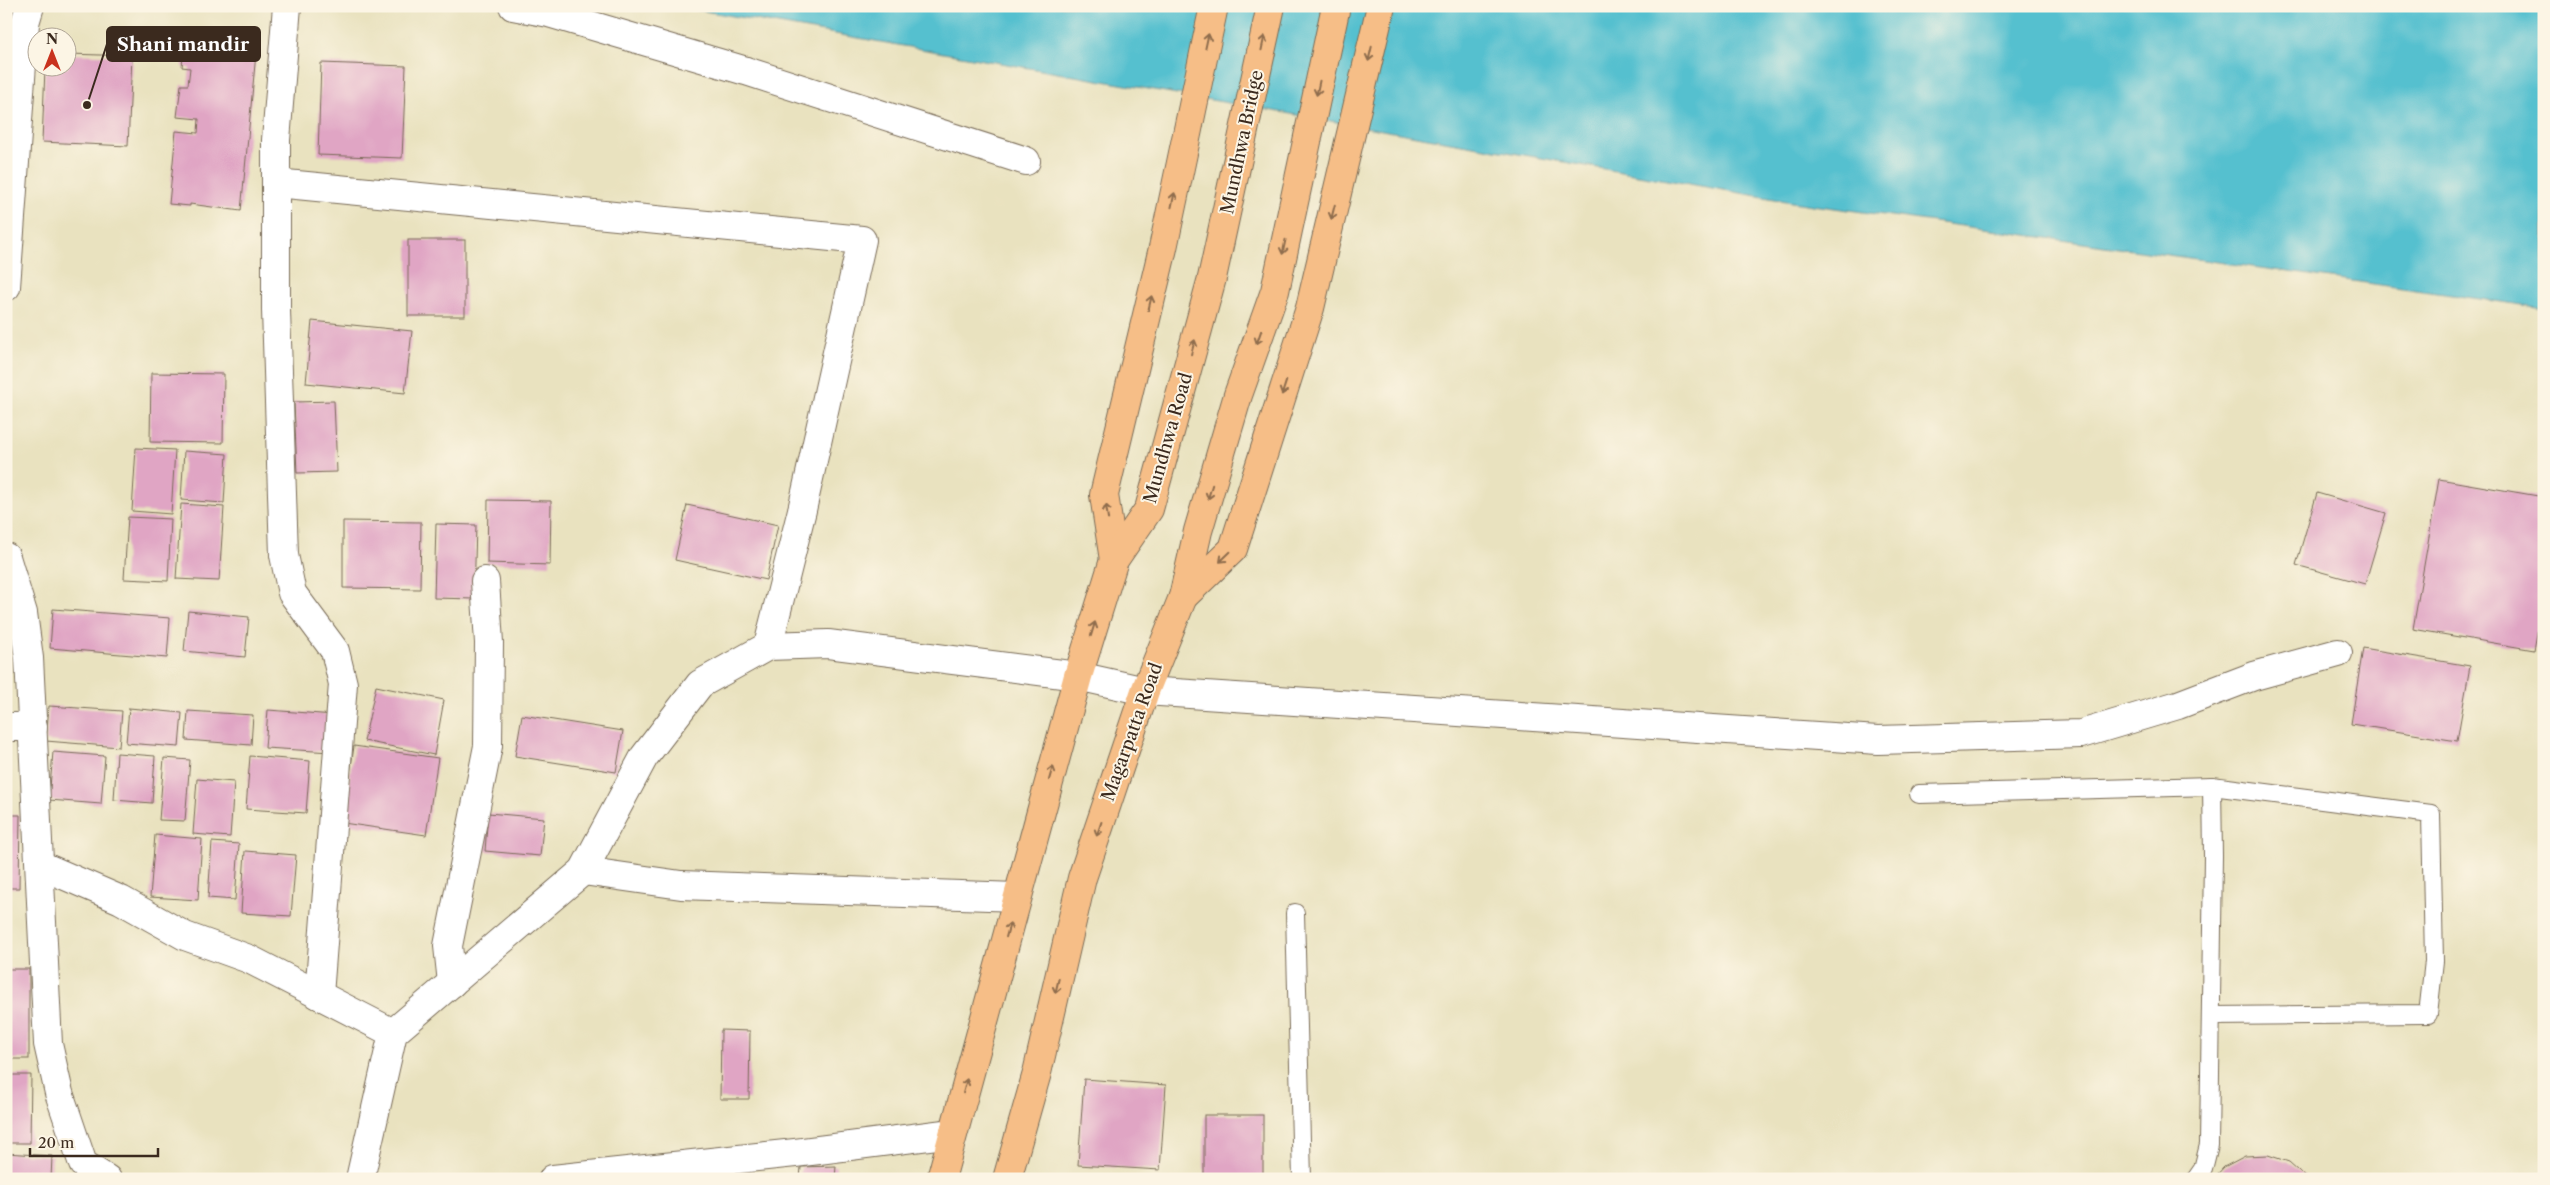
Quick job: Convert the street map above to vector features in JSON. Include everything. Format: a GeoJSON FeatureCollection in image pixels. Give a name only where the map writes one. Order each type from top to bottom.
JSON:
{"type":"FeatureCollection","features":[{"type":"Feature","properties":{"kind":"highway"},"geometry":{"type":"LineString","coordinates":[[1114,560],[1104,495],[1163,248],[1214,6]]}},
{"type":"Feature","properties":{"kind":"highway","name":"Mundhwa Bridge"},"geometry":{"type":"LineString","coordinates":[[1212,278],[1271,6]]}},
{"type":"Feature","properties":{"kind":"highway","name":"Magarpatta Road"},"geometry":{"type":"LineString","coordinates":[[1007,1179],[1037,1073],[1082,878],[1145,692],[1183,597],[1198,531],[1225,440],[1275,291],[1336,6]]}},
{"type":"Feature","properties":{"kind":"highway"},"geometry":{"type":"LineString","coordinates":[[1183,597],[1233,549],[1310,308],[1381,6]]}},
{"type":"Feature","properties":{"kind":"highway","name":"Mundhwa Road"},"geometry":{"type":"LineString","coordinates":[[1078,676],[1114,560],[1149,509],[1212,278]]}},
{"type":"Feature","properties":{"kind":"highway"},"geometry":{"type":"LineString","coordinates":[[941,1179],[1078,676]]}},
{"type":"Feature","properties":{"kind":"street"},"geometry":{"type":"LineString","coordinates":[[6,287],[26,22],[30,6]]}},
{"type":"Feature","properties":{"kind":"street"},"geometry":{"type":"LineString","coordinates":[[287,6],[276,140],[276,310],[284,555],[292,593],[335,650],[344,684],[319,994]]}},
{"type":"Feature","properties":{"kind":"street"},"geometry":{"type":"LineString","coordinates":[[514,6],[549,13],[746,71],[1026,161]]}},
{"type":"Feature","properties":{"kind":"street"},"geometry":{"type":"LineString","coordinates":[[276,182],[862,240],[802,510],[768,646]]}},
{"type":"Feature","properties":{"kind":"street"},"geometry":{"type":"LineString","coordinates":[[6,557],[24,613],[20,727],[40,865],[48,1044],[59,1093],[83,1164],[107,1179]]}},
{"type":"Feature","properties":{"kind":"street"},"geometry":{"type":"LineString","coordinates":[[452,982],[448,946],[488,746],[489,643],[485,582]]}},
{"type":"Feature","properties":{"kind":"street"},"geometry":{"type":"LineString","coordinates":[[360,1179],[393,1033],[583,871],[644,757],[700,684],[768,646],[828,644],[1078,676],[1145,692],[1878,740],[2081,734],[2178,705],[2254,676],[2338,653]]}},
{"type":"Feature","properties":{"kind":"street"},"geometry":{"type":"LineString","coordinates":[[40,865],[121,900],[185,936],[249,959],[393,1033]]}},
{"type":"Feature","properties":{"kind":"street"},"geometry":{"type":"LineString","coordinates":[[583,871],[681,885],[1017,896]]}},
{"type":"Feature","properties":{"kind":"street"},"geometry":{"type":"LineString","coordinates":[[553,1179],[795,1153],[952,1133]]}},
{"type":"Feature","properties":{"kind":"lane"},"geometry":{"type":"LineString","coordinates":[[2196,1179],[2202,1169],[2209,1145],[2212,786]]}},
{"type":"Feature","properties":{"kind":"lane"},"geometry":{"type":"LineString","coordinates":[[1920,794],[2212,786],[2431,814],[2434,961],[2428,1014],[2211,1016]]}},
{"type":"Feature","properties":{"kind":"lane"},"geometry":{"type":"LineString","coordinates":[[1295,913],[1302,1179]]}},
{"type":"Feature","properties":{"kind":"water"},"geometry":{"type":"Polygon","coordinates":[[[676,6],[2544,6],[2544,308],[1792,202],[676,6]]]}},
{"type":"Feature","properties":{"kind":"building"},"geometry":{"type":"Polygon","coordinates":[[[185,32],[199,33],[198,37],[217,39],[216,49],[230,50],[231,40],[257,43],[241,211],[190,204],[190,206],[169,204],[176,131],[198,133],[199,119],[177,117],[181,85],[188,85],[190,68],[182,67],[185,32]]]}},
{"type":"Feature","properties":{"kind":"building"},"geometry":{"type":"Polygon","coordinates":[[[78,54],[132,56],[128,146],[42,142],[45,78],[78,78],[78,54]]]}},
{"type":"Feature","properties":{"kind":"building"},"geometry":{"type":"Polygon","coordinates":[[[321,63],[406,66],[402,158],[318,155],[321,63]]]}},
{"type":"Feature","properties":{"kind":"building"},"geometry":{"type":"Polygon","coordinates":[[[408,240],[465,240],[465,316],[408,316],[408,240]]]}},
{"type":"Feature","properties":{"kind":"building"},"geometry":{"type":"Polygon","coordinates":[[[312,321],[412,331],[405,393],[306,383],[312,321]]]}},
{"type":"Feature","properties":{"kind":"building"},"geometry":{"type":"Polygon","coordinates":[[[151,373],[224,374],[223,443],[150,442],[151,373]]]}},
{"type":"Feature","properties":{"kind":"building"},"geometry":{"type":"Polygon","coordinates":[[[334,401],[337,472],[297,473],[294,402],[334,401]]]}},
{"type":"Feature","properties":{"kind":"building"},"geometry":{"type":"Polygon","coordinates":[[[136,448],[175,450],[171,514],[132,511],[136,448]]]}},
{"type":"Feature","properties":{"kind":"building"},"geometry":{"type":"Polygon","coordinates":[[[184,451],[227,454],[224,503],[181,500],[184,451]]]}},
{"type":"Feature","properties":{"kind":"building"},"geometry":{"type":"Polygon","coordinates":[[[2439,479],[2544,497],[2544,593],[2534,650],[2413,629],[2439,479]]]}},
{"type":"Feature","properties":{"kind":"building"},"geometry":{"type":"Polygon","coordinates":[[[2317,493],[2386,513],[2365,584],[2296,565],[2317,493]]]}},
{"type":"Feature","properties":{"kind":"building"},"geometry":{"type":"Polygon","coordinates":[[[488,500],[551,501],[550,565],[487,563],[488,500]]]}},
{"type":"Feature","properties":{"kind":"building"},"geometry":{"type":"Polygon","coordinates":[[[181,504],[224,507],[219,581],[176,579],[181,504]]]}},
{"type":"Feature","properties":{"kind":"building"},"geometry":{"type":"Polygon","coordinates":[[[687,505],[778,525],[766,580],[675,560],[687,505]]]}},
{"type":"Feature","properties":{"kind":"building"},"geometry":{"type":"Polygon","coordinates":[[[128,517],[171,519],[168,581],[124,579],[128,517]]]}},
{"type":"Feature","properties":{"kind":"building"},"geometry":{"type":"Polygon","coordinates":[[[343,521],[421,522],[420,589],[343,588],[343,521]]]}},
{"type":"Feature","properties":{"kind":"building"},"geometry":{"type":"Polygon","coordinates":[[[436,524],[476,525],[474,599],[434,598],[436,524]]]}},
{"type":"Feature","properties":{"kind":"building"},"geometry":{"type":"Polygon","coordinates":[[[53,609],[170,618],[167,658],[50,648],[53,609]]]}},
{"type":"Feature","properties":{"kind":"building"},"geometry":{"type":"Polygon","coordinates":[[[188,611],[249,617],[245,657],[184,651],[188,611]]]}},
{"type":"Feature","properties":{"kind":"building"},"geometry":{"type":"Polygon","coordinates":[[[2363,648],[2470,666],[2457,741],[2351,724],[2363,648]]]}},
{"type":"Feature","properties":{"kind":"building"},"geometry":{"type":"Polygon","coordinates":[[[376,686],[444,700],[434,755],[364,741],[376,686]]]}},
{"type":"Feature","properties":{"kind":"building"},"geometry":{"type":"Polygon","coordinates":[[[49,706],[122,711],[119,747],[46,741],[49,706]]]}},
{"type":"Feature","properties":{"kind":"building"},"geometry":{"type":"Polygon","coordinates":[[[129,708],[182,713],[179,747],[126,743],[129,708]]]}},
{"type":"Feature","properties":{"kind":"building"},"geometry":{"type":"Polygon","coordinates":[[[268,710],[334,715],[331,752],[265,748],[268,710]]]}},
{"type":"Feature","properties":{"kind":"building"},"geometry":{"type":"Polygon","coordinates":[[[188,711],[253,715],[251,745],[186,740],[188,711]]]}},
{"type":"Feature","properties":{"kind":"building"},"geometry":{"type":"Polygon","coordinates":[[[522,715],[623,731],[616,772],[515,756],[522,715]]]}},
{"type":"Feature","properties":{"kind":"building"},"geometry":{"type":"Polygon","coordinates":[[[354,746],[438,758],[426,835],[343,823],[354,746]]]}},
{"type":"Feature","properties":{"kind":"building"},"geometry":{"type":"Polygon","coordinates":[[[53,752],[105,756],[101,804],[49,800],[53,752]]]}},
{"type":"Feature","properties":{"kind":"building"},"geometry":{"type":"Polygon","coordinates":[[[117,753],[155,756],[152,803],[114,800],[117,753]]]}},
{"type":"Feature","properties":{"kind":"building"},"geometry":{"type":"Polygon","coordinates":[[[250,756],[310,761],[306,813],[246,809],[250,756]]]}},
{"type":"Feature","properties":{"kind":"building"},"geometry":{"type":"Polygon","coordinates":[[[164,758],[190,760],[185,821],[159,820],[164,758]]]}},
{"type":"Feature","properties":{"kind":"building"},"geometry":{"type":"Polygon","coordinates":[[[197,779],[234,782],[230,837],[193,834],[197,779]]]}},
{"type":"Feature","properties":{"kind":"building"},"geometry":{"type":"Polygon","coordinates":[[[488,813],[544,818],[540,856],[485,851],[488,813]]]}},
{"type":"Feature","properties":{"kind":"building"},"geometry":{"type":"Polygon","coordinates":[[[6,815],[20,815],[19,888],[6,888],[6,815]]]}},
{"type":"Feature","properties":{"kind":"building"},"geometry":{"type":"Polygon","coordinates":[[[155,835],[202,839],[198,900],[150,897],[155,835]]]}},
{"type":"Feature","properties":{"kind":"building"},"geometry":{"type":"Polygon","coordinates":[[[212,842],[239,844],[235,900],[208,898],[212,842]]]}},
{"type":"Feature","properties":{"kind":"building"},"geometry":{"type":"Polygon","coordinates":[[[245,851],[296,855],[291,916],[241,913],[245,851]]]}},
{"type":"Feature","properties":{"kind":"building"},"geometry":{"type":"Polygon","coordinates":[[[6,969],[29,969],[29,1059],[6,1059],[6,969]]]}},
{"type":"Feature","properties":{"kind":"building"},"geometry":{"type":"Polygon","coordinates":[[[721,1030],[750,1031],[749,1099],[720,1099],[721,1030]]]}},
{"type":"Feature","properties":{"kind":"building"},"geometry":{"type":"Polygon","coordinates":[[[6,1075],[31,1075],[30,1143],[6,1143],[6,1075]]]}},
{"type":"Feature","properties":{"kind":"building"},"geometry":{"type":"Polygon","coordinates":[[[1084,1079],[1166,1085],[1160,1170],[1078,1165],[1084,1079]]]}},
{"type":"Feature","properties":{"kind":"building"},"geometry":{"type":"Polygon","coordinates":[[[1204,1115],[1263,1115],[1263,1179],[1204,1179],[1204,1115]]]}},
{"type":"Feature","properties":{"kind":"building"},"geometry":{"type":"Polygon","coordinates":[[[6,1153],[52,1156],[51,1179],[6,1179],[6,1153]]]}},
{"type":"Feature","properties":{"kind":"building"},"geometry":{"type":"Polygon","coordinates":[[[2268,1155],[2289,1162],[2308,1179],[2213,1179],[2224,1167],[2245,1156],[2268,1155]]]}},
{"type":"Feature","properties":{"kind":"building"},"geometry":{"type":"Polygon","coordinates":[[[836,1166],[835,1179],[800,1179],[801,1167],[836,1166]]]}},
{"type":"Feature","properties":{"kind":"place","name":"Shani mandir"},"geometry":{"type":"Point","coordinates":[87,105]}}]}
